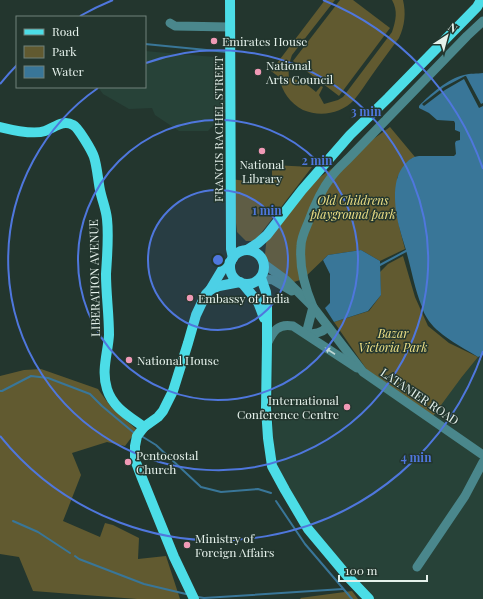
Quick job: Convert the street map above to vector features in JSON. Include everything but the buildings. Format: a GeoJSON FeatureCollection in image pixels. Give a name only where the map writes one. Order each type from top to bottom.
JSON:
{"type":"FeatureCollection","features":[{"type":"Feature","properties":{"kind":"main road","name":"FRANCIS RACHEL STREET"},"geometry":{"type":"LineString","coordinates":[[230,0],[232,259]]}},
{"type":"Feature","properties":{"kind":"main road"},"geometry":{"type":"LineString","coordinates":[[194,599],[171,550],[142,478],[135,460],[134,446],[144,427],[158,417],[163,411],[173,391],[196,315],[206,294],[222,270],[232,259],[239,252],[248,250],[267,235],[302,190],[350,135],[480,4]]}},
{"type":"Feature","properties":{"kind":"main road","name":"LIBERATION AVENUE"},"geometry":{"type":"LineString","coordinates":[[0,127],[31,133],[39,133],[57,125],[69,123],[75,125],[94,157],[108,226],[106,276],[109,336],[105,372],[106,387],[110,397],[116,405],[125,414],[144,427]]}},
{"type":"Feature","properties":{"kind":"main road"},"geometry":{"type":"LineString","coordinates":[[267,235],[264,246],[264,269],[261,278],[266,292],[267,305],[266,408],[272,466],[284,490],[308,529],[344,573],[369,599]]}},
{"type":"Feature","properties":{"kind":"main road"},"geometry":{"type":"LineString","coordinates":[[248,250],[258,254],[264,264]]}},
{"type":"Feature","properties":{"kind":"main road"},"geometry":{"type":"LineString","coordinates":[[232,259],[230,270],[235,279],[241,283],[258,302],[267,328]]}},
{"type":"Feature","properties":{"kind":"main road"},"geometry":{"type":"LineString","coordinates":[[210,290],[219,286],[241,283],[248,284],[261,278]]}},
{"type":"Feature","properties":{"kind":"street"},"geometry":{"type":"LineString","coordinates":[[306,334],[313,307],[307,292],[300,257],[301,244],[323,188],[349,158],[483,21]]}},
{"type":"Feature","properties":{"kind":"street"},"geometry":{"type":"LineString","coordinates":[[170,23],[175,26],[230,27]]}},
{"type":"Feature","properties":{"kind":"street"},"geometry":{"type":"LineString","coordinates":[[472,32],[483,28]]}},
{"type":"Feature","properties":{"kind":"street","name":"LATANIER ROAD"},"geometry":{"type":"LineString","coordinates":[[264,264],[286,280],[313,307],[363,372],[483,455]]}},
{"type":"Feature","properties":{"kind":"street","name":"LATANIER ROAD"},"geometry":{"type":"LineString","coordinates":[[261,278],[273,280],[302,297]]}},
{"type":"Feature","properties":{"kind":"street"},"geometry":{"type":"LineString","coordinates":[[267,344],[273,331],[284,325],[292,326],[363,372]]}},
{"type":"Feature","properties":{"kind":"street"},"geometry":{"type":"LineString","coordinates":[[306,334],[320,333],[328,327]]}},
{"type":"Feature","properties":{"kind":"street"},"geometry":{"type":"LineString","coordinates":[[417,566],[465,496],[483,462]]}},
{"type":"Feature","properties":{"kind":"shaded area"},"geometry":{"type":"Polygon","coordinates":[[[146,51],[226,58],[227,111],[208,131],[179,131],[155,115],[152,108],[129,109],[103,94],[99,88],[146,88],[146,51]]]}},
{"type":"Feature","properties":{"kind":"shaded area"},"geometry":{"type":"Polygon","coordinates":[[[289,327],[358,373],[367,370],[461,378],[478,357],[483,360],[483,599],[373,599],[311,527],[277,468],[273,438],[272,343],[281,330],[289,327]]]}},
{"type":"Feature","properties":{"kind":"green space"},"geometry":{"type":"Polygon","coordinates":[[[325,0],[335,0],[292,55],[289,63],[289,78],[304,83],[316,92],[321,86],[323,87],[319,95],[324,104],[343,97],[392,32],[396,16],[392,0],[403,0],[404,19],[403,28],[399,38],[354,100],[349,105],[337,111],[323,114],[303,110],[294,104],[284,92],[279,77],[271,71],[325,0]]]}},
{"type":"Feature","properties":{"kind":"green space"},"geometry":{"type":"Polygon","coordinates":[[[340,0],[353,0],[390,28],[339,96],[293,61],[340,0]]]}},
{"type":"Feature","properties":{"kind":"green space","name":"Old Childrens playground park"},"geometry":{"type":"Polygon","coordinates":[[[390,127],[415,157],[405,164],[397,178],[397,215],[405,249],[380,261],[361,250],[328,255],[303,279],[291,283],[264,264],[267,235],[302,190],[390,127]]]}},
{"type":"Feature","properties":{"kind":"green space"},"geometry":{"type":"Polygon","coordinates":[[[272,165],[312,167],[255,241],[246,241],[237,232],[231,179],[259,183],[272,182],[272,165]]]}},
{"type":"Feature","properties":{"kind":"green space","name":"Bazar Victoria Park"},"geometry":{"type":"Polygon","coordinates":[[[403,256],[415,297],[428,326],[449,343],[478,357],[433,416],[367,370],[334,322],[369,311],[381,295],[380,272],[388,264],[403,256]]]}},
{"type":"Feature","properties":{"kind":"green space"},"geometry":{"type":"Polygon","coordinates":[[[41,369],[98,389],[111,407],[137,430],[125,446],[107,442],[72,453],[81,475],[63,521],[100,537],[105,523],[113,525],[139,538],[138,559],[166,556],[180,599],[137,599],[33,591],[19,557],[0,554],[0,376],[24,370],[41,369]]]}},
{"type":"Feature","properties":{"kind":"green space"},"geometry":{"type":"Polygon","coordinates":[[[352,591],[358,599],[300,598],[352,591]]]}},
{"type":"Feature","properties":{"kind":"water"},"geometry":{"type":"Polygon","coordinates":[[[483,73],[483,355],[478,357],[443,335],[431,324],[425,314],[417,294],[400,230],[395,190],[396,182],[407,161],[411,158],[419,156],[454,156],[456,154],[455,143],[456,141],[460,140],[460,132],[455,130],[454,121],[437,120],[429,113],[419,108],[419,106],[446,83],[466,74],[483,73]]]}},
{"type":"Feature","properties":{"kind":"water"},"geometry":{"type":"Polygon","coordinates":[[[361,250],[380,261],[381,295],[368,311],[334,322],[325,308],[330,303],[330,274],[323,260],[328,255],[361,250]]]}},
{"type":"Feature","properties":{"kind":"pier"},"geometry":{"type":"Polygon","coordinates":[[[465,76],[481,104],[483,103],[483,106],[479,108],[464,79],[445,90],[424,106],[422,104],[444,87],[465,76]]]}},
{"type":"Feature","properties":{"kind":"waterway"},"geometry":{"type":"LineString","coordinates":[[146,44],[227,52]]}},
{"type":"Feature","properties":{"kind":"waterway"},"geometry":{"type":"LineString","coordinates":[[380,265],[406,251]]}},
{"type":"Feature","properties":{"kind":"waterway"},"geometry":{"type":"LineString","coordinates":[[0,391],[31,376],[48,378],[90,394],[133,432]]}},
{"type":"Feature","properties":{"kind":"waterway"},"geometry":{"type":"LineString","coordinates":[[143,437],[156,445],[201,487],[221,492],[258,489],[271,493]]}},
{"type":"Feature","properties":{"kind":"waterway"},"geometry":{"type":"LineString","coordinates":[[276,501],[305,544],[352,599]]}},
{"type":"Feature","properties":{"kind":"waterway"},"geometry":{"type":"LineString","coordinates":[[13,521],[38,532],[70,553]]}},
{"type":"Feature","properties":{"kind":"waterway"},"geometry":{"type":"LineString","coordinates":[[75,556],[79,559],[144,584],[186,594]]}},
{"type":"Feature","properties":{"kind":"waterway"},"geometry":{"type":"LineString","coordinates":[[198,597],[204,598],[343,589]]}},
{"type":"Feature","properties":{"kind":"place","name":"Emirates House"},"geometry":{"type":"Point","coordinates":[214,41]}},
{"type":"Feature","properties":{"kind":"place","name":"National Arts Council"},"geometry":{"type":"Point","coordinates":[258,72]}},
{"type":"Feature","properties":{"kind":"place","name":"National Library"},"geometry":{"type":"Point","coordinates":[262,151]}},
{"type":"Feature","properties":{"kind":"place","name":"Embassy of India"},"geometry":{"type":"Point","coordinates":[190,298]}},
{"type":"Feature","properties":{"kind":"place","name":"National House"},"geometry":{"type":"Point","coordinates":[129,360]}},
{"type":"Feature","properties":{"kind":"place","name":"International Conference Centre"},"geometry":{"type":"Point","coordinates":[347,407]}},
{"type":"Feature","properties":{"kind":"place","name":"Pentocostal Church"},"geometry":{"type":"Point","coordinates":[128,462]}},
{"type":"Feature","properties":{"kind":"place","name":"Ministry of Foreign Affairs"},"geometry":{"type":"Point","coordinates":[187,545]}}]}
